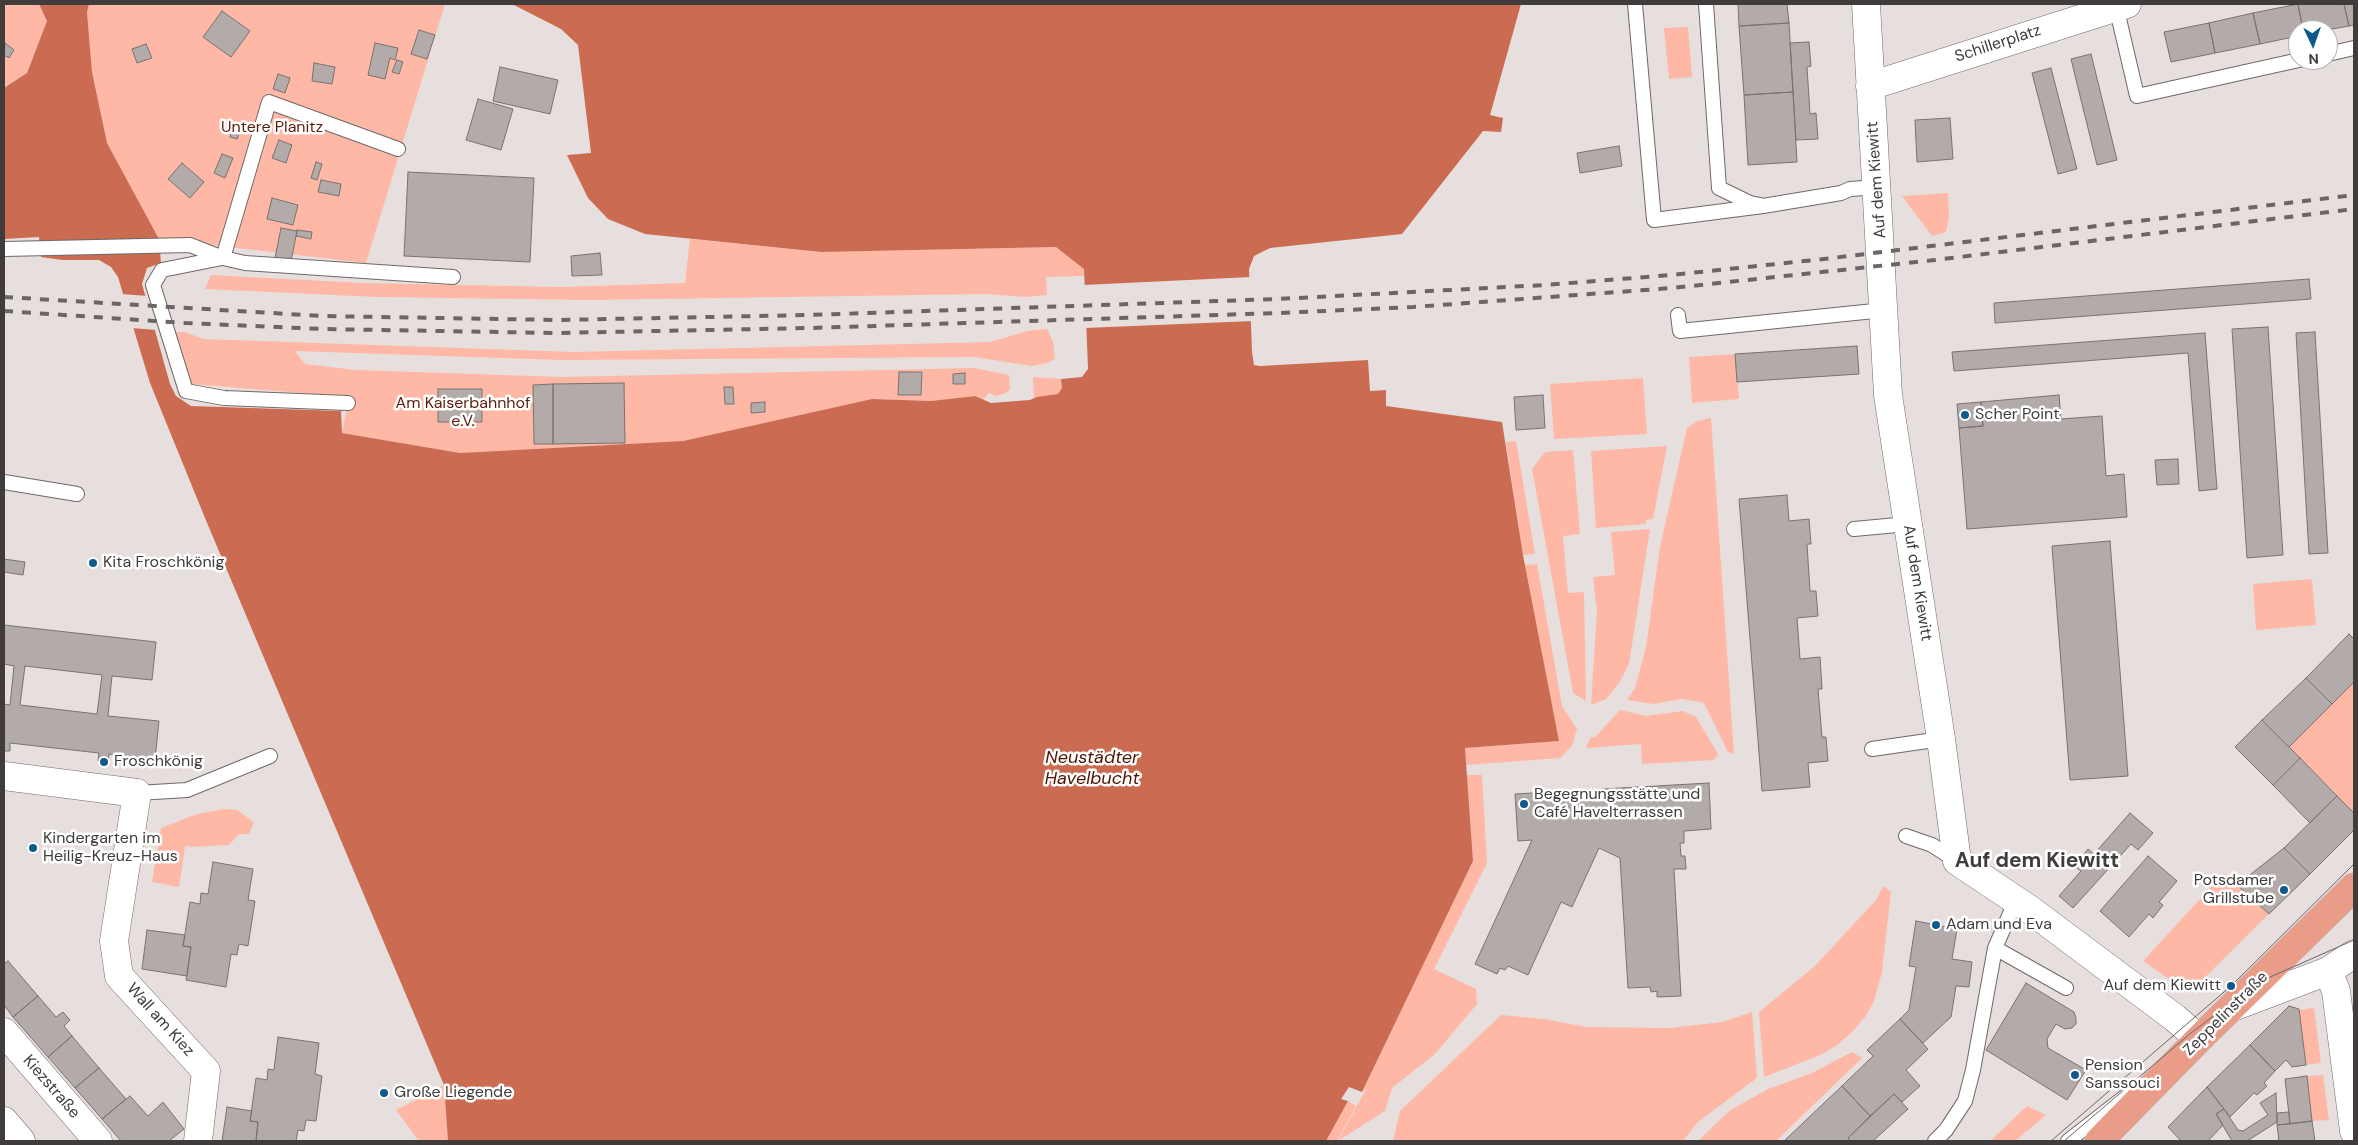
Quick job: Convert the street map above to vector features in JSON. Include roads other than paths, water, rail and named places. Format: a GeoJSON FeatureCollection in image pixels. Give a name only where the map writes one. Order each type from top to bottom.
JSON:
{"type":"FeatureCollection","features":[{"type":"Feature","properties":{"kind":"main road","name":"Zeppelinstraße"},"geometry":{"type":"LineString","coordinates":[[2099,1141],[2199,1039],[2354,887]]}},
{"type":"Feature","properties":{"kind":"street","name":"Auf dem Kiewitt"},"geometry":{"type":"LineString","coordinates":[[1866,4],[1878,187],[1888,395],[1941,739],[1957,860]]}},
{"type":"Feature","properties":{"kind":"street","name":"Schillerplatz"},"geometry":{"type":"LineString","coordinates":[[1870,86],[2121,5]]}},
{"type":"Feature","properties":{"kind":"street"},"geometry":{"type":"LineString","coordinates":[[4,776],[137,793]]}},
{"type":"Feature","properties":{"kind":"street","name":"Wall am Kiez"},"geometry":{"type":"LineString","coordinates":[[137,793],[114,942],[119,976],[206,1071],[198,1141]]}},
{"type":"Feature","properties":{"kind":"street"},"geometry":{"type":"LineString","coordinates":[[1957,860],[2016,900],[2175,1018],[2199,1039]]}},
{"type":"Feature","properties":{"kind":"street"},"geometry":{"type":"LineString","coordinates":[[2233,1007],[2328,971],[2354,954]]}},
{"type":"Feature","properties":{"kind":"street"},"geometry":{"type":"LineString","coordinates":[[2328,971],[2336,991],[2354,1131]]}},
{"type":"Feature","properties":{"kind":"street","name":"Kiezstraße"},"geometry":{"type":"LineString","coordinates":[[4,1032],[98,1141]]}},
{"type":"Feature","properties":{"kind":"street"},"geometry":{"type":"LineString","coordinates":[[4,1121],[21,1141]]}},
{"type":"Feature","properties":{"kind":"lane"},"geometry":{"type":"LineString","coordinates":[[1635,4],[1654,220],[1763,206],[1841,193],[1850,189],[1878,187]]}},
{"type":"Feature","properties":{"kind":"lane"},"geometry":{"type":"LineString","coordinates":[[1706,4],[1719,188],[1750,203],[1763,206]]}},
{"type":"Feature","properties":{"kind":"lane"},"geometry":{"type":"LineString","coordinates":[[2121,5],[2137,96],[2288,62]]}},
{"type":"Feature","properties":{"kind":"lane"},"geometry":{"type":"LineString","coordinates":[[2338,52],[2354,48]]}},
{"type":"Feature","properties":{"kind":"lane"},"geometry":{"type":"LineString","coordinates":[[223,258],[269,102],[398,149]]}},
{"type":"Feature","properties":{"kind":"lane"},"geometry":{"type":"LineString","coordinates":[[4,249],[190,245],[223,258],[245,263],[453,277]]}},
{"type":"Feature","properties":{"kind":"lane"},"geometry":{"type":"LineString","coordinates":[[223,258],[162,270],[153,285],[186,391],[224,398],[348,403]]}},
{"type":"Feature","properties":{"kind":"lane"},"geometry":{"type":"LineString","coordinates":[[1678,315],[1680,331],[1884,310]]}},
{"type":"Feature","properties":{"kind":"lane"},"geometry":{"type":"LineString","coordinates":[[4,482],[77,494]]}},
{"type":"Feature","properties":{"kind":"lane"},"geometry":{"type":"LineString","coordinates":[[1854,529],[1908,524]]}},
{"type":"Feature","properties":{"kind":"lane"},"geometry":{"type":"LineString","coordinates":[[1872,749],[1941,739]]}},
{"type":"Feature","properties":{"kind":"lane"},"geometry":{"type":"LineString","coordinates":[[137,793],[187,790],[270,756]]}},
{"type":"Feature","properties":{"kind":"lane"},"geometry":{"type":"LineString","coordinates":[[1906,836],[1932,846],[1957,860]]}},
{"type":"Feature","properties":{"kind":"lane"},"geometry":{"type":"LineString","coordinates":[[1935,1141],[1946,1130],[1965,1101],[1973,1070],[1995,948],[2016,900]]}},
{"type":"Feature","properties":{"kind":"lane"},"geometry":{"type":"LineString","coordinates":[[1995,948],[2066,988]]}},
{"type":"Feature","properties":{"kind":"lane"},"geometry":{"type":"LineString","coordinates":[[2068,1141],[2199,1039]]}},
{"type":"Feature","properties":{"kind":"water","name":"Neustädter Havelbucht"},"geometry":{"type":"Polygon","coordinates":[[[39,4],[89,4],[87,12],[92,72],[107,143],[159,239],[161,263],[147,268],[142,284],[170,384],[176,396],[191,406],[341,411],[342,433],[460,453],[683,441],[872,399],[931,401],[975,396],[991,403],[1030,400],[1058,394],[1062,388],[1061,379],[1082,377],[1088,369],[1084,269],[1056,247],[821,252],[645,234],[608,219],[588,198],[567,155],[591,153],[578,45],[561,29],[512,4],[1521,4],[1490,115],[1503,118],[1501,132],[1483,131],[1402,234],[1270,248],[1254,256],[1249,269],[1254,365],[1368,360],[1370,391],[1386,390],[1386,406],[1502,422],[1523,555],[1559,741],[1465,748],[1473,861],[1362,1092],[1349,1087],[1341,1099],[1348,1101],[1326,1141],[448,1141],[444,1085],[150,383],[118,277],[111,267],[99,260],[62,260],[41,257],[39,237],[4,239],[4,88],[27,73],[47,21],[39,4]]]}},
{"type":"Feature","properties":{"kind":"tram line"},"geometry":{"type":"LineString","coordinates":[[2051,1141],[2231,986],[2354,864]]}},
{"type":"Feature","properties":{"kind":"tram line"},"geometry":{"type":"LineString","coordinates":[[2064,1141],[2191,1033],[2259,982],[2354,940]]}},
{"type":"Feature","properties":{"kind":"railway"},"geometry":{"type":"LineString","coordinates":[[4,297],[322,316],[557,320],[809,315],[1278,299],[1545,285],[1671,275],[1824,259],[2354,195]]}},
{"type":"Feature","properties":{"kind":"railway"},"geometry":{"type":"LineString","coordinates":[[4,311],[185,323],[323,329],[556,333],[810,328],[1279,313],[1413,307],[1672,288],[1935,260],[2354,209]]}},
{"type":"Feature","properties":{"kind":"place","name":"Scher Point"},"geometry":{"type":"Point","coordinates":[1965,415]}},
{"type":"Feature","properties":{"kind":"place","name":"Kita Froschkönig"},"geometry":{"type":"Point","coordinates":[93,563]}},
{"type":"Feature","properties":{"kind":"place","name":"Froschkönig"},"geometry":{"type":"Point","coordinates":[104,762]}},
{"type":"Feature","properties":{"kind":"place","name":"Begegnungsstätte und Café Havelterrassen"},"geometry":{"type":"Point","coordinates":[1524,804]}},
{"type":"Feature","properties":{"kind":"place","name":"Kindergarten im Heilig-Kreuz-Haus"},"geometry":{"type":"Point","coordinates":[33,848]}},
{"type":"Feature","properties":{"kind":"place","name":"Potsdamer Grillstube"},"geometry":{"type":"Point","coordinates":[2284,890]}},
{"type":"Feature","properties":{"kind":"place","name":"Adam und Eva"},"geometry":{"type":"Point","coordinates":[1936,925]}},
{"type":"Feature","properties":{"kind":"place","name":"Auf dem Kiewitt"},"geometry":{"type":"Point","coordinates":[2231,986]}},
{"type":"Feature","properties":{"kind":"place","name":"Pension Sanssouci"},"geometry":{"type":"Point","coordinates":[2075,1075]}},
{"type":"Feature","properties":{"kind":"place","name":"Große Liegende"},"geometry":{"type":"Point","coordinates":[384,1093]}},
{"type":"Feature","properties":{"kind":"district","name":"Auf dem Kiewitt"},"geometry":{"type":"Point","coordinates":[2037,861]}},
{"type":"Feature","properties":{"kind":"park label","name":"Untere Planitz"},"geometry":{"type":"Point","coordinates":[272,128]}},
{"type":"Feature","properties":{"kind":"park label","name":"Am Kaiserbahnhof e.V."},"geometry":{"type":"Point","coordinates":[463,413]}}]}
